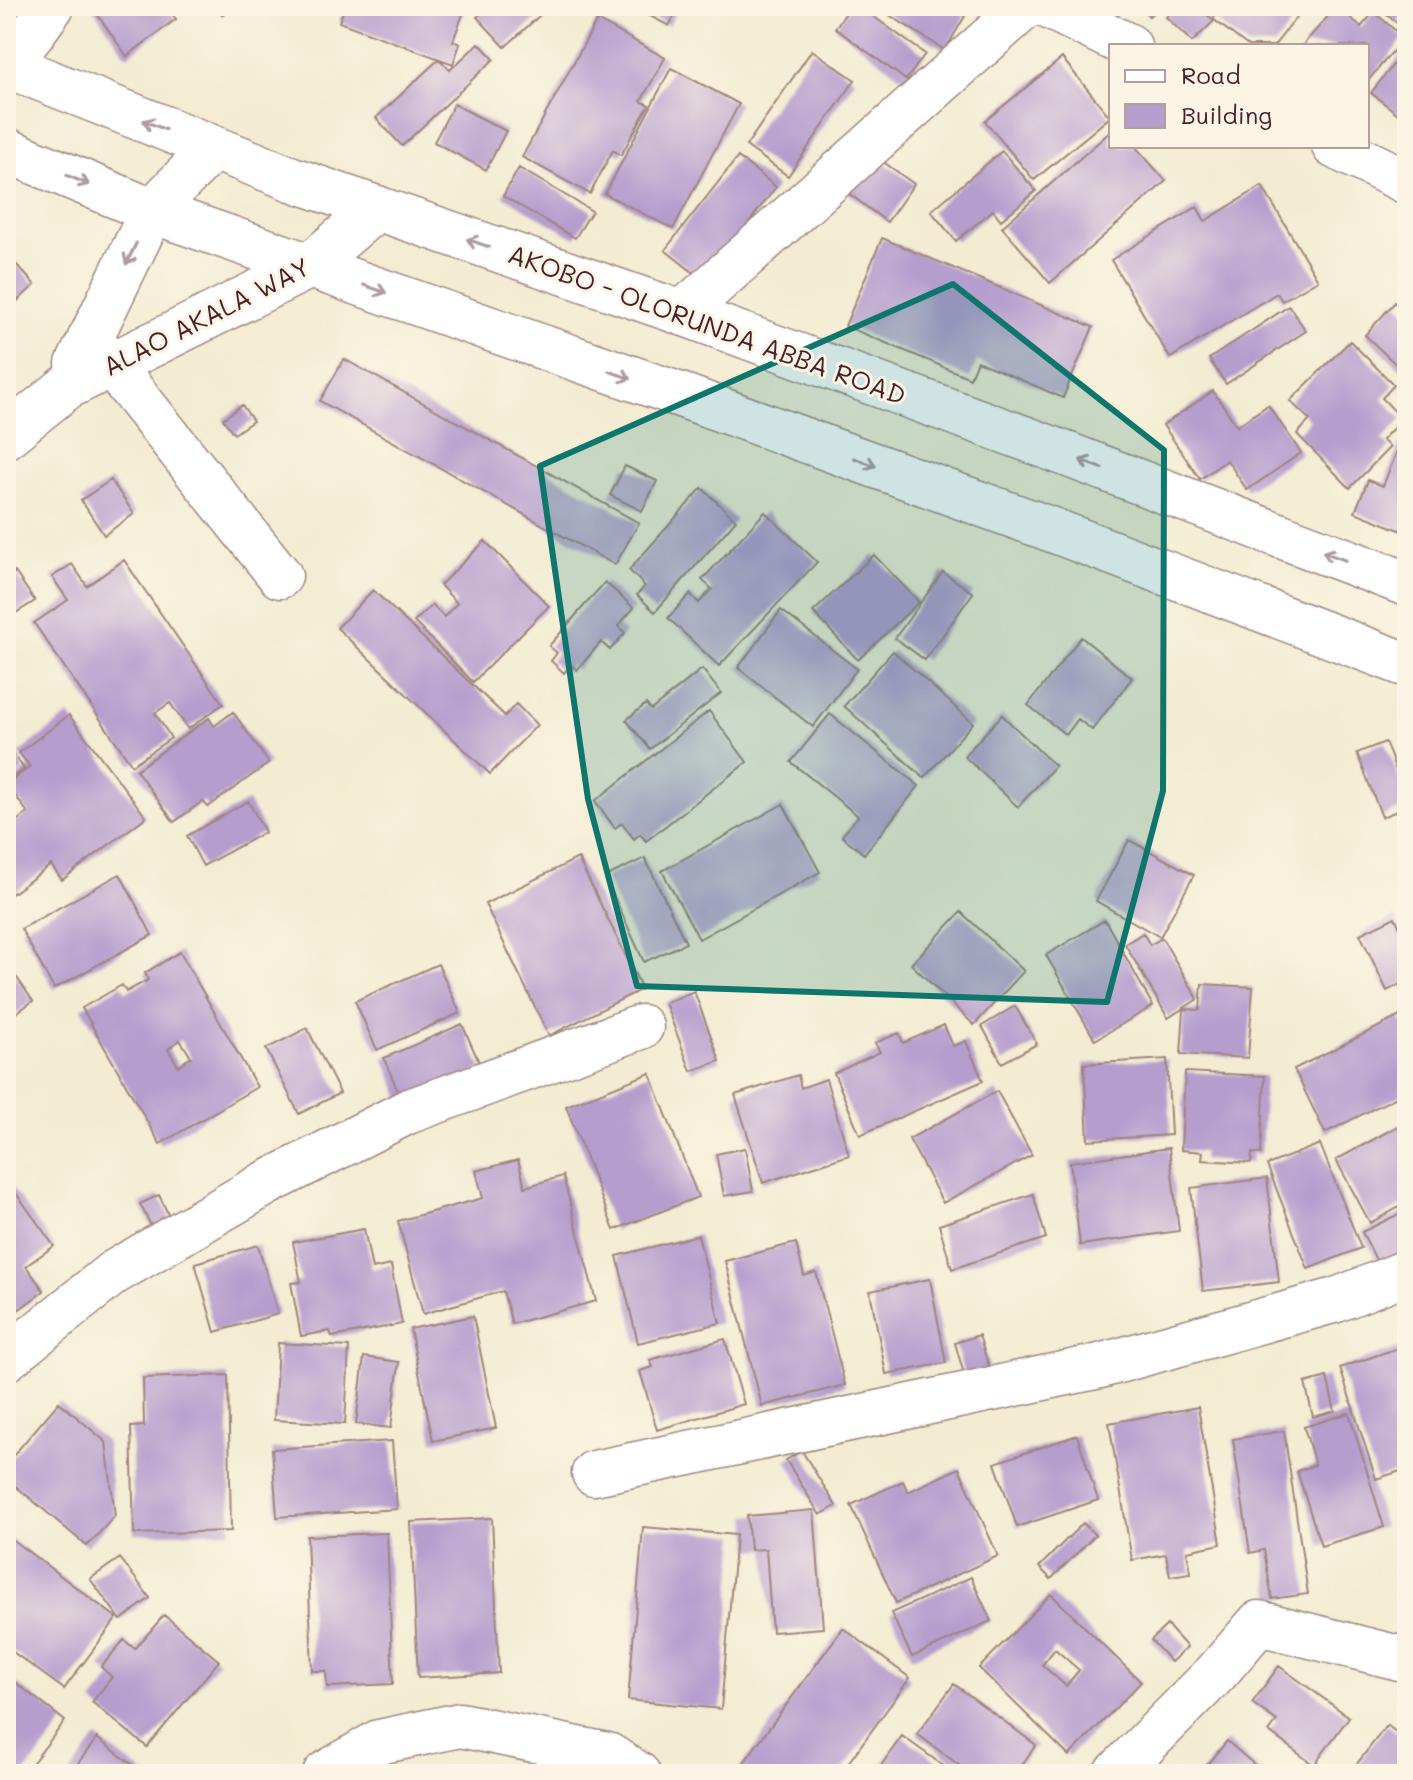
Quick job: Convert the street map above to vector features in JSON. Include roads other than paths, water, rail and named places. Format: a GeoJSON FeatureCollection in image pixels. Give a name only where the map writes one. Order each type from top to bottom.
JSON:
{"type":"FeatureCollection","features":[{"type":"Feature","properties":{"kind":"street"},"geometry":{"type":"LineString","coordinates":[[8,66],[52,6]]}},
{"type":"Feature","properties":{"kind":"street"},"geometry":{"type":"LineString","coordinates":[[682,313],[1026,6]]}},
{"type":"Feature","properties":{"kind":"street"},"geometry":{"type":"LineString","coordinates":[[1047,6],[1125,44]]}},
{"type":"Feature","properties":{"kind":"street","name":"AKOBO - OLORUNDA ABBA ROAD"},"geometry":{"type":"LineString","coordinates":[[8,66],[212,149],[682,313],[1032,441],[1407,584]]}},
{"type":"Feature","properties":{"kind":"street"},"geometry":{"type":"LineString","coordinates":[[1338,148],[1407,182]]}},
{"type":"Feature","properties":{"kind":"street","name":"ALAO AKALA WAY"},"geometry":{"type":"LineString","coordinates":[[102,351],[152,211],[212,149]]}},
{"type":"Feature","properties":{"kind":"street"},"geometry":{"type":"LineString","coordinates":[[6,150],[152,211],[686,397],[1047,528],[1407,665]]}},
{"type":"Feature","properties":{"kind":"street","name":"ALAO AKALA WAY"},"geometry":{"type":"LineString","coordinates":[[6,436],[67,387],[102,351],[308,267],[377,208]]}},
{"type":"Feature","properties":{"kind":"street"},"geometry":{"type":"LineString","coordinates":[[102,351],[280,576]]}},
{"type":"Feature","properties":{"kind":"street"},"geometry":{"type":"LineString","coordinates":[[6,1359],[113,1273],[265,1184],[407,1112],[641,1027]]}},
{"type":"Feature","properties":{"kind":"street"},"geometry":{"type":"LineString","coordinates":[[594,1473],[1100,1366],[1336,1300],[1407,1272]]}},
{"type":"Feature","properties":{"kind":"street"},"geometry":{"type":"LineString","coordinates":[[1116,1774],[1217,1672],[1259,1623],[1407,1660]]}},
{"type":"Feature","properties":{"kind":"street"},"geometry":{"type":"LineString","coordinates":[[325,1774],[379,1742],[460,1725],[608,1755],[638,1774]]}}]}
